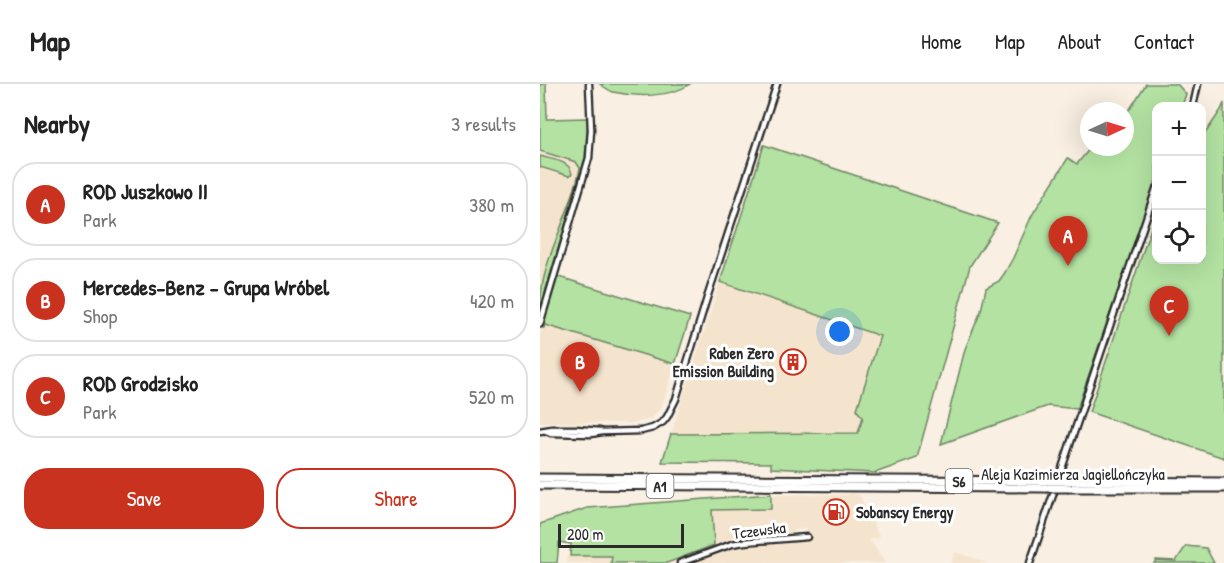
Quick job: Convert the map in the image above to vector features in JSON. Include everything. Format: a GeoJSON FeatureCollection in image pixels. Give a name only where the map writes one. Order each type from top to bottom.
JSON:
{"type":"FeatureCollection","features":[{"type":"Feature","properties":{"kind":"highway","name":"A1"},"geometry":{"type":"LineString","coordinates":[[540,478],[779,483]]}},
{"type":"Feature","properties":{"kind":"highway","name":"Aleja Kazimierza Jagiellończyka"},"geometry":{"type":"LineString","coordinates":[[779,483],[1224,482]]}},
{"type":"Feature","properties":{"kind":"highway","name":"A1"},"geometry":{"type":"LineString","coordinates":[[540,485],[779,483]]}},
{"type":"Feature","properties":{"kind":"highway","name":"Aleja Kazimierza Jagiellończyka"},"geometry":{"type":"LineString","coordinates":[[1070,484],[1224,488]]}},
{"type":"Feature","properties":{"kind":"street"},"geometry":{"type":"LineString","coordinates":[[540,324],[589,158],[591,130],[589,84]]}},
{"type":"Feature","properties":{"kind":"street"},"geometry":{"type":"LineString","coordinates":[[540,431],[552,429],[584,429],[602,432],[641,431],[653,428],[668,417],[777,84]]}},
{"type":"Feature","properties":{"kind":"street"},"geometry":{"type":"LineString","coordinates":[[1194,102],[1198,84]]}},
{"type":"Feature","properties":{"kind":"street"},"geometry":{"type":"LineString","coordinates":[[1059,477],[1152,201]]}},
{"type":"Feature","properties":{"kind":"street"},"geometry":{"type":"LineString","coordinates":[[1030,563],[1054,492]]}},
{"type":"Feature","properties":{"kind":"street","name":"Tczewska"},"geometry":{"type":"LineString","coordinates":[[680,563],[732,544],[807,537]]}},
{"type":"Feature","properties":{"kind":"shaded area"},"geometry":{"type":"Polygon","coordinates":[[[540,134],[585,158],[540,309],[540,134]]]}},
{"type":"Feature","properties":{"kind":"shaded area"},"geometry":{"type":"Polygon","coordinates":[[[720,282],[880,336],[857,409],[863,416],[858,433],[671,434],[720,282]]]}},
{"type":"Feature","properties":{"kind":"shaded area"},"geometry":{"type":"Polygon","coordinates":[[[545,324],[675,364],[662,406],[652,418],[635,423],[540,422],[540,334],[545,324]]]}},
{"type":"Feature","properties":{"kind":"shaded area"},"geometry":{"type":"Polygon","coordinates":[[[859,494],[880,538],[869,539],[885,563],[695,563],[735,547],[807,542],[806,529],[794,530],[791,534],[732,538],[714,545],[712,510],[770,509],[771,495],[846,495],[859,494]]]}},
{"type":"Feature","properties":{"kind":"shaded area"},"geometry":{"type":"Polygon","coordinates":[[[955,552],[988,563],[951,563],[955,552]]]}},
{"type":"Feature","properties":{"kind":"shaded area"},"geometry":{"type":"Polygon","coordinates":[[[567,556],[612,556],[611,563],[566,563],[567,556]]]}},
{"type":"Feature","properties":{"kind":"green space"},"geometry":{"type":"Polygon","coordinates":[[[540,84],[546,84],[547,119],[588,118],[585,158],[540,309],[545,273],[576,186],[580,168],[576,162],[540,151],[540,84]]]}},
{"type":"Feature","properties":{"kind":"green space"},"geometry":{"type":"Polygon","coordinates":[[[600,84],[690,84],[682,89],[663,94],[632,95],[613,92],[600,84]]]}},
{"type":"Feature","properties":{"kind":"green space"},"geometry":{"type":"Polygon","coordinates":[[[1146,84],[1177,84],[1186,94],[1183,102],[1152,102],[1152,192],[1077,409],[1048,406],[941,444],[965,349],[981,311],[986,288],[999,281],[1004,274],[1032,215],[1068,158],[1077,164],[1084,156],[1134,156],[1134,103],[1146,84]]]}},
{"type":"Feature","properties":{"kind":"green space"},"geometry":{"type":"Polygon","coordinates":[[[1224,103],[1224,458],[1089,412],[1152,225],[1152,264],[1206,264],[1206,132],[1224,103]]]}},
{"type":"Feature","properties":{"kind":"green space"},"geometry":{"type":"Polygon","coordinates":[[[764,145],[998,223],[970,266],[917,458],[875,473],[771,468],[771,463],[662,462],[671,434],[858,433],[863,417],[857,409],[880,336],[720,282],[764,145]]]}},
{"type":"Feature","properties":{"kind":"green space"},"geometry":{"type":"Polygon","coordinates":[[[540,156],[564,163],[571,169],[572,174],[569,176],[540,167],[540,156]]]}},
{"type":"Feature","properties":{"kind":"green space"},"geometry":{"type":"Polygon","coordinates":[[[556,276],[690,317],[675,364],[545,325],[542,328],[556,276]]]}},
{"type":"Feature","properties":{"kind":"green space"},"geometry":{"type":"Polygon","coordinates":[[[771,494],[771,509],[712,510],[714,545],[667,563],[611,563],[612,556],[570,556],[571,544],[559,542],[557,563],[540,563],[540,524],[587,508],[771,494]]]}},
{"type":"Feature","properties":{"kind":"green space"},"geometry":{"type":"Polygon","coordinates":[[[1186,546],[1206,548],[1214,563],[1154,563],[1156,560],[1176,561],[1186,546]]]}},
{"type":"Feature","properties":{"kind":"place","name":"ROD Juszkowo II"},"geometry":{"type":"Point","coordinates":[1068,266]}},
{"type":"Feature","properties":{"kind":"place","name":"ROD Grodzisko"},"geometry":{"type":"Point","coordinates":[1169,336]}},
{"type":"Feature","properties":{"kind":"place","name":"Raben Zero Emission Building"},"geometry":{"type":"Point","coordinates":[793,362]}},
{"type":"Feature","properties":{"kind":"place","name":"Mercedes-Benz - Grupa Wróbel"},"geometry":{"type":"Point","coordinates":[580,392]}},
{"type":"Feature","properties":{"kind":"place","name":"Sobanscy Energy"},"geometry":{"type":"Point","coordinates":[836,512]}}]}
